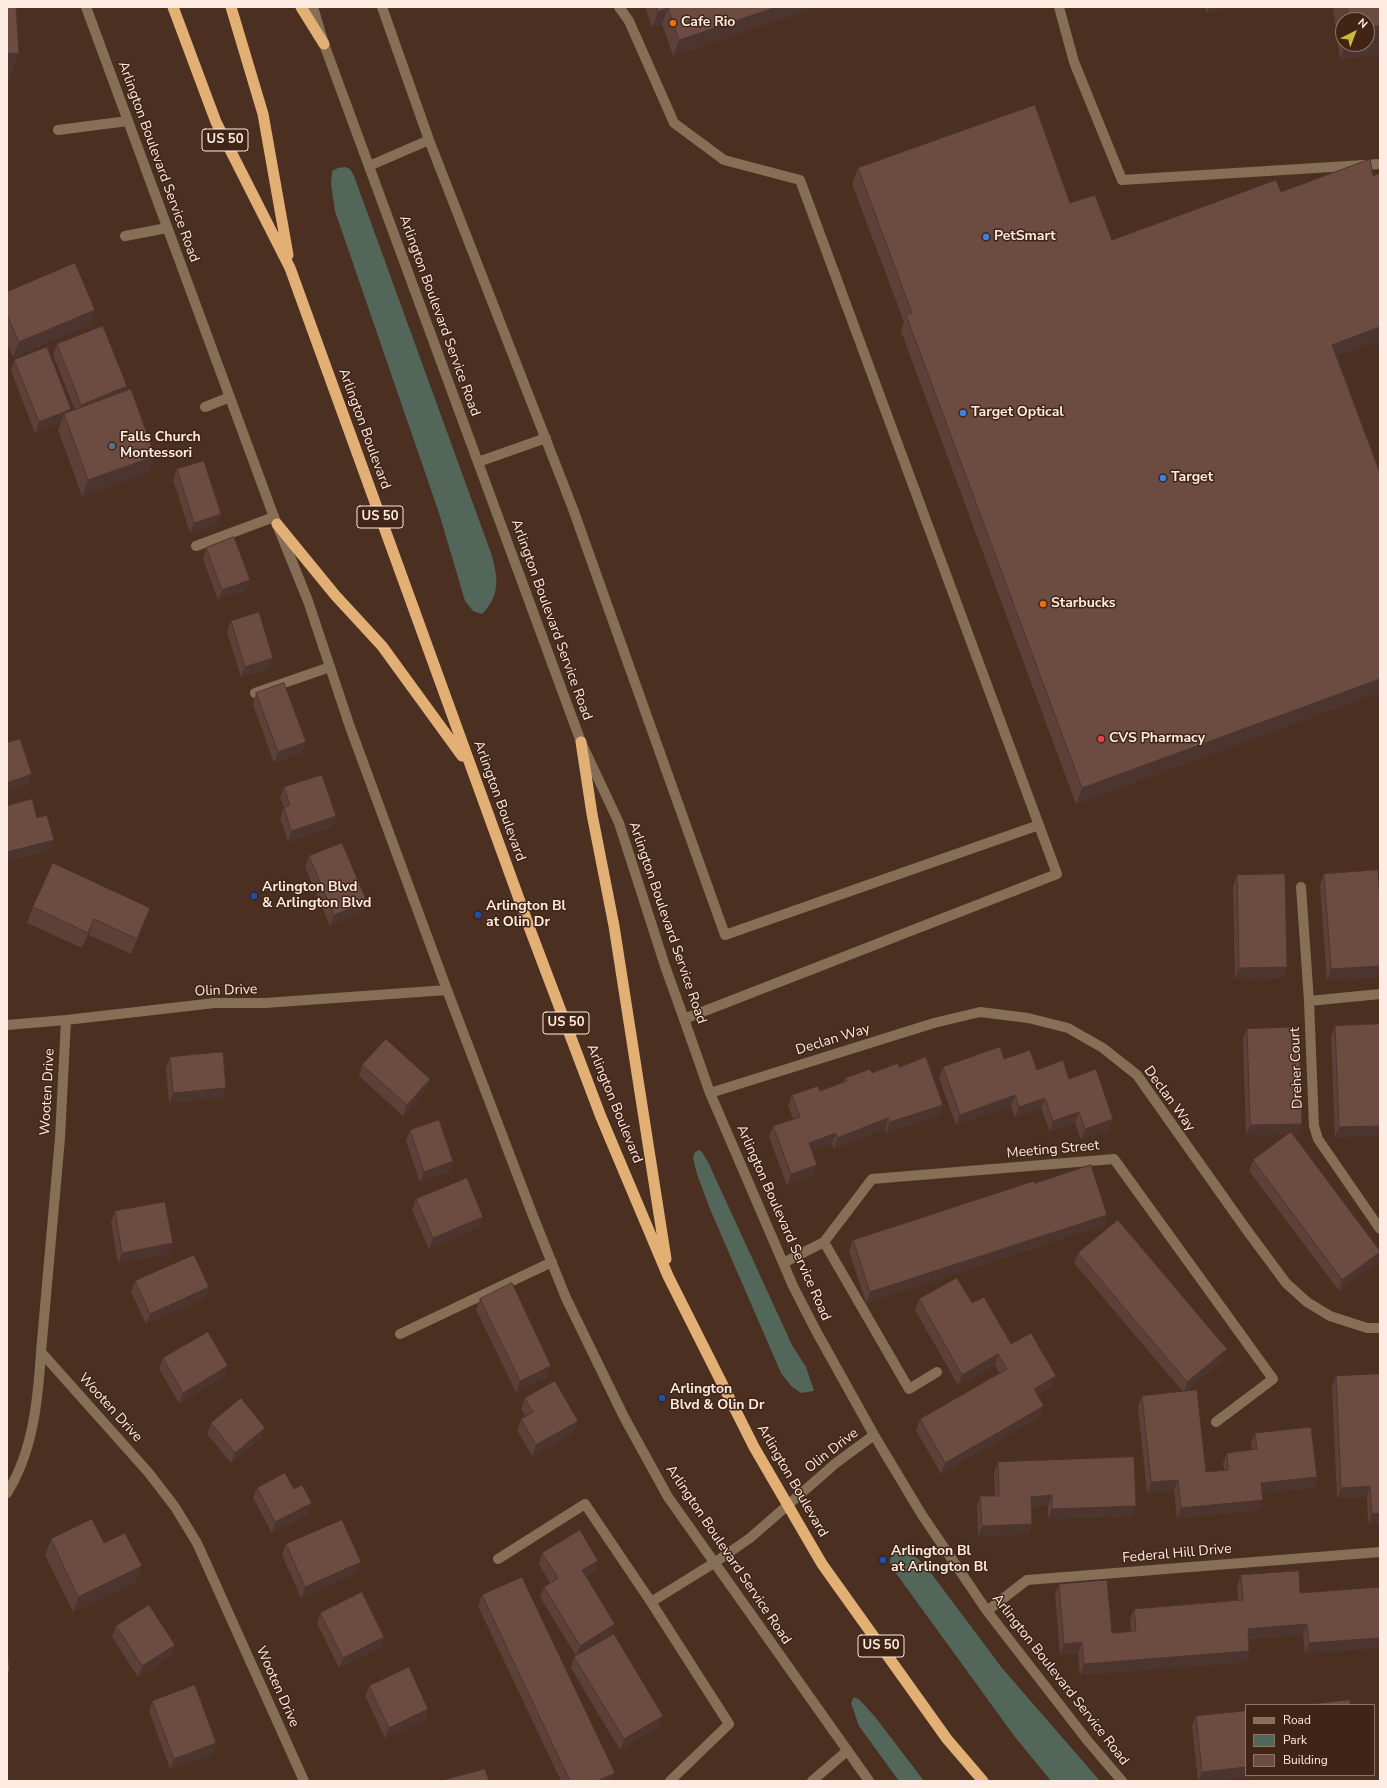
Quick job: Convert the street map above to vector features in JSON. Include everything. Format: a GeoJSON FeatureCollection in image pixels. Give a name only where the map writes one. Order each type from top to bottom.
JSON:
{"type":"FeatureCollection","features":[{"type":"Feature","properties":{"kind":"highway","name":"Arlington Boulevard"},"geometry":{"type":"LineString","coordinates":[[173,7],[216,122],[290,268],[471,767],[601,1117],[668,1276],[754,1447],[822,1564],[947,1739],[983,1781]]}},
{"type":"Feature","properties":{"kind":"highway","name":"Arlington Boulevard"},"geometry":{"type":"LineString","coordinates":[[231,7],[263,114],[290,268]]}},
{"type":"Feature","properties":{"kind":"highway"},"geometry":{"type":"LineString","coordinates":[[301,7],[324,44]]}},
{"type":"Feature","properties":{"kind":"highway"},"geometry":{"type":"LineString","coordinates":[[275,520],[382,646],[471,767]]}},
{"type":"Feature","properties":{"kind":"highway"},"geometry":{"type":"LineString","coordinates":[[581,742],[592,814],[614,926],[668,1276]]}},
{"type":"Feature","properties":{"kind":"street","name":"Arlington Boulevard Service Road"},"geometry":{"type":"LineString","coordinates":[[86,7],[275,520],[308,601],[359,750],[447,990],[566,1298],[624,1417],[668,1497],[868,1781]]}},
{"type":"Feature","properties":{"kind":"street","name":"Arlington Boulevard Service Road"},"geometry":{"type":"LineString","coordinates":[[313,7],[324,44],[581,742],[619,823],[665,966],[710,1093],[784,1263],[815,1329],[874,1435],[922,1516],[987,1611],[1087,1740],[1122,1781]]}},
{"type":"Feature","properties":{"kind":"street"},"geometry":{"type":"LineString","coordinates":[[382,7],[429,140],[546,438],[586,545],[725,935],[1039,825]]}},
{"type":"Feature","properties":{"kind":"street"},"geometry":{"type":"LineString","coordinates":[[619,7],[629,21],[674,123],[724,160],[800,180],[1057,874],[684,1019]]}},
{"type":"Feature","properties":{"kind":"street"},"geometry":{"type":"LineString","coordinates":[[1059,7],[1074,62],[1122,180],[1380,164]]}},
{"type":"Feature","properties":{"kind":"street"},"geometry":{"type":"LineString","coordinates":[[58,130],[128,121]]}},
{"type":"Feature","properties":{"kind":"street"},"geometry":{"type":"LineString","coordinates":[[369,166],[429,140]]}},
{"type":"Feature","properties":{"kind":"street"},"geometry":{"type":"LineString","coordinates":[[125,236],[167,228]]}},
{"type":"Feature","properties":{"kind":"street"},"geometry":{"type":"LineString","coordinates":[[205,407],[230,397]]}},
{"type":"Feature","properties":{"kind":"street"},"geometry":{"type":"LineString","coordinates":[[478,462],[546,438]]}},
{"type":"Feature","properties":{"kind":"street"},"geometry":{"type":"LineString","coordinates":[[196,546],[275,520]]}},
{"type":"Feature","properties":{"kind":"street"},"geometry":{"type":"LineString","coordinates":[[255,693],[330,667]]}},
{"type":"Feature","properties":{"kind":"street","name":"Dreher Court"},"geometry":{"type":"LineString","coordinates":[[1301,887],[1309,1001],[1314,1126],[1318,1139],[1380,1229]]}},
{"type":"Feature","properties":{"kind":"street","name":"Olin Drive"},"geometry":{"type":"LineString","coordinates":[[7,1025],[66,1020],[215,1003],[265,1003],[447,990]]}},
{"type":"Feature","properties":{"kind":"street"},"geometry":{"type":"LineString","coordinates":[[1309,1001],[1380,994]]}},
{"type":"Feature","properties":{"kind":"street","name":"Declan Way"},"geometry":{"type":"LineString","coordinates":[[710,1093],[934,1023],[980,1012],[1028,1018],[1068,1028],[1103,1048],[1137,1075],[1286,1283],[1307,1302],[1330,1316],[1367,1328],[1380,1328]]}},
{"type":"Feature","properties":{"kind":"street","name":"Wooten Drive"},"geometry":{"type":"LineString","coordinates":[[66,1020],[60,1138],[41,1352],[148,1472],[175,1507],[197,1544],[304,1781]]}},
{"type":"Feature","properties":{"kind":"street","name":"Meeting Street"},"geometry":{"type":"LineString","coordinates":[[784,1263],[824,1242],[872,1179],[1114,1159],[1272,1379],[1216,1422]]}},
{"type":"Feature","properties":{"kind":"street"},"geometry":{"type":"LineString","coordinates":[[824,1242],[909,1389],[937,1372]]}},
{"type":"Feature","properties":{"kind":"street"},"geometry":{"type":"LineString","coordinates":[[400,1334],[552,1262]]}},
{"type":"Feature","properties":{"kind":"street"},"geometry":{"type":"LineString","coordinates":[[7,1494],[26,1451],[35,1413],[41,1352]]}},
{"type":"Feature","properties":{"kind":"street","name":"Olin Drive"},"geometry":{"type":"LineString","coordinates":[[651,1602],[714,1563],[750,1538],[836,1463],[874,1435]]}},
{"type":"Feature","properties":{"kind":"street"},"geometry":{"type":"LineString","coordinates":[[498,1559],[585,1504],[651,1602],[729,1724],[670,1781]]}},
{"type":"Feature","properties":{"kind":"street","name":"Federal Hill Drive"},"geometry":{"type":"LineString","coordinates":[[987,1611],[1027,1580],[1380,1552]]}},
{"type":"Feature","properties":{"kind":"street"},"geometry":{"type":"LineString","coordinates":[[812,1781],[847,1751]]}},
{"type":"Feature","properties":{"kind":"green space"},"geometry":{"type":"Polygon","coordinates":[[[345,167],[350,169],[354,176],[491,553],[496,578],[495,593],[488,607],[482,614],[473,611],[465,601],[439,513],[335,211],[331,184],[332,171],[345,167]]]}},
{"type":"Feature","properties":{"kind":"green space"},"geometry":{"type":"Polygon","coordinates":[[[699,1150],[708,1162],[792,1345],[806,1367],[814,1391],[801,1393],[791,1386],[781,1373],[710,1209],[697,1174],[693,1158],[695,1152],[699,1150]]]}},
{"type":"Feature","properties":{"kind":"green space"},"geometry":{"type":"Polygon","coordinates":[[[903,1547],[925,1565],[1002,1668],[1100,1781],[1051,1781],[1015,1737],[890,1565],[893,1553],[903,1547]]]}},
{"type":"Feature","properties":{"kind":"green space"},"geometry":{"type":"Polygon","coordinates":[[[854,1697],[860,1700],[876,1718],[924,1781],[899,1781],[859,1726],[851,1703],[854,1697]]]}},
{"type":"Feature","properties":{"kind":"building"},"geometry":{"type":"Polygon","coordinates":[[[7,7],[16,7],[19,53],[7,54],[7,7]]]}},
{"type":"Feature","properties":{"kind":"building"},"geometry":{"type":"Polygon","coordinates":[[[657,7],[777,7],[679,40],[668,8],[658,12],[657,7]]]}},
{"type":"Feature","properties":{"kind":"building"},"geometry":{"type":"Polygon","coordinates":[[[1347,7],[1380,7],[1380,26],[1375,26],[1375,12],[1348,12],[1347,7]]]}},
{"type":"Feature","properties":{"kind":"building","name":"Target"},"geometry":{"type":"Polygon","coordinates":[[[1035,105],[1070,203],[1095,195],[1112,240],[1276,180],[1281,192],[1370,159],[1373,176],[1380,173],[1380,327],[1332,345],[1380,473],[1380,679],[1082,788],[906,315],[912,313],[858,168],[1035,105]]]}},
{"type":"Feature","properties":{"kind":"building"},"geometry":{"type":"Polygon","coordinates":[[[75,263],[95,310],[19,342],[7,315],[7,292],[75,263]]]}},
{"type":"Feature","properties":{"kind":"building"},"geometry":{"type":"Polygon","coordinates":[[[103,326],[127,386],[81,405],[57,344],[103,326]]]}},
{"type":"Feature","properties":{"kind":"building"},"geometry":{"type":"Polygon","coordinates":[[[47,347],[71,409],[39,422],[14,360],[47,347]]]}},
{"type":"Feature","properties":{"kind":"building"},"geometry":{"type":"Polygon","coordinates":[[[131,389],[155,456],[88,480],[64,414],[131,389]]]}},
{"type":"Feature","properties":{"kind":"building"},"geometry":{"type":"Polygon","coordinates":[[[204,461],[221,514],[194,523],[177,469],[204,461]]]}},
{"type":"Feature","properties":{"kind":"building"},"geometry":{"type":"Polygon","coordinates":[[[234,537],[250,580],[222,590],[206,548],[234,537]]]}},
{"type":"Feature","properties":{"kind":"building"},"geometry":{"type":"Polygon","coordinates":[[[259,612],[273,658],[245,667],[231,621],[259,612]]]}},
{"type":"Feature","properties":{"kind":"building"},"geometry":{"type":"Polygon","coordinates":[[[284,683],[306,742],[278,752],[256,693],[284,683]]]}},
{"type":"Feature","properties":{"kind":"building"},"geometry":{"type":"Polygon","coordinates":[[[20,739],[32,774],[7,783],[7,743],[20,739]]]}},
{"type":"Feature","properties":{"kind":"building"},"geometry":{"type":"Polygon","coordinates":[[[322,775],[336,816],[291,831],[284,807],[290,805],[284,787],[322,775]]]}},
{"type":"Feature","properties":{"kind":"building"},"geometry":{"type":"Polygon","coordinates":[[[32,799],[37,818],[47,815],[54,840],[7,852],[7,806],[32,799]]]}},
{"type":"Feature","properties":{"kind":"building"},"geometry":{"type":"Polygon","coordinates":[[[342,843],[367,902],[334,915],[309,856],[342,843]]]}},
{"type":"Feature","properties":{"kind":"building"},"geometry":{"type":"Polygon","coordinates":[[[53,863],[150,908],[137,939],[94,919],[88,933],[33,907],[53,863]]]}},
{"type":"Feature","properties":{"kind":"building"},"geometry":{"type":"Polygon","coordinates":[[[1378,870],[1380,904],[1380,966],[1331,969],[1324,874],[1378,870]]]}},
{"type":"Feature","properties":{"kind":"building"},"geometry":{"type":"Polygon","coordinates":[[[1285,874],[1287,967],[1239,968],[1237,875],[1285,874]]]}},
{"type":"Feature","properties":{"kind":"building"},"geometry":{"type":"Polygon","coordinates":[[[1380,1024],[1380,1126],[1339,1127],[1335,1026],[1380,1024]]]}},
{"type":"Feature","properties":{"kind":"building"},"geometry":{"type":"Polygon","coordinates":[[[1299,1027],[1302,1124],[1250,1125],[1247,1029],[1299,1027]]]}},
{"type":"Feature","properties":{"kind":"building"},"geometry":{"type":"Polygon","coordinates":[[[386,1039],[430,1079],[407,1105],[362,1065],[386,1039]]]}},
{"type":"Feature","properties":{"kind":"building"},"geometry":{"type":"Polygon","coordinates":[[[1000,1047],[1004,1059],[1030,1050],[1037,1070],[1063,1060],[1069,1079],[1096,1069],[1113,1119],[1085,1129],[1079,1112],[1053,1121],[1045,1098],[1019,1107],[1015,1095],[960,1115],[943,1067],[1000,1047]]]}},
{"type":"Feature","properties":{"kind":"building"},"geometry":{"type":"Polygon","coordinates":[[[223,1052],[226,1088],[173,1093],[170,1057],[223,1052]]]}},
{"type":"Feature","properties":{"kind":"building"},"geometry":{"type":"Polygon","coordinates":[[[926,1057],[943,1105],[890,1122],[888,1118],[837,1138],[836,1133],[809,1143],[817,1165],[791,1174],[773,1126],[800,1117],[792,1095],[818,1086],[820,1091],[847,1081],[845,1078],[870,1069],[872,1073],[898,1063],[899,1067],[926,1057]]]}},
{"type":"Feature","properties":{"kind":"building"},"geometry":{"type":"Polygon","coordinates":[[[439,1120],[453,1161],[424,1172],[410,1130],[439,1120]]]}},
{"type":"Feature","properties":{"kind":"building"},"geometry":{"type":"Polygon","coordinates":[[[1291,1132],[1380,1251],[1342,1280],[1253,1160],[1291,1132]]]}},
{"type":"Feature","properties":{"kind":"building"},"geometry":{"type":"Polygon","coordinates":[[[1091,1165],[1107,1215],[870,1292],[853,1240],[1034,1181],[1035,1183],[1091,1165]]]}},
{"type":"Feature","properties":{"kind":"building"},"geometry":{"type":"Polygon","coordinates":[[[467,1178],[483,1217],[433,1238],[416,1199],[467,1178]]]}},
{"type":"Feature","properties":{"kind":"building"},"geometry":{"type":"Polygon","coordinates":[[[165,1202],[173,1243],[122,1253],[115,1211],[165,1202]]]}},
{"type":"Feature","properties":{"kind":"building"},"geometry":{"type":"Polygon","coordinates":[[[1118,1220],[1227,1349],[1187,1382],[1078,1253],[1118,1220]]]}},
{"type":"Feature","properties":{"kind":"building"},"geometry":{"type":"Polygon","coordinates":[[[194,1255],[209,1287],[150,1314],[135,1281],[194,1255]]]}},
{"type":"Feature","properties":{"kind":"building"},"geometry":{"type":"Polygon","coordinates":[[[957,1278],[972,1303],[984,1297],[1011,1344],[1031,1333],[1056,1376],[1034,1389],[1044,1406],[945,1463],[920,1419],[1007,1369],[998,1354],[962,1375],[919,1299],[957,1278]]]}},
{"type":"Feature","properties":{"kind":"building"},"geometry":{"type":"Polygon","coordinates":[[[512,1283],[551,1366],[520,1381],[480,1299],[512,1283]]]}},
{"type":"Feature","properties":{"kind":"building"},"geometry":{"type":"Polygon","coordinates":[[[208,1332],[228,1366],[183,1393],[163,1358],[208,1332]]]}},
{"type":"Feature","properties":{"kind":"building"},"geometry":{"type":"Polygon","coordinates":[[[1380,1374],[1380,1513],[1372,1514],[1370,1486],[1341,1488],[1336,1376],[1380,1374]]]}},
{"type":"Feature","properties":{"kind":"building"},"geometry":{"type":"Polygon","coordinates":[[[555,1381],[578,1421],[536,1445],[521,1419],[533,1412],[525,1398],[555,1381]]]}},
{"type":"Feature","properties":{"kind":"building"},"geometry":{"type":"Polygon","coordinates":[[[1197,1390],[1206,1472],[1228,1470],[1227,1453],[1257,1449],[1255,1433],[1311,1427],[1317,1477],[1261,1483],[1263,1500],[1181,1508],[1178,1480],[1151,1482],[1142,1396],[1197,1390]]]}},
{"type":"Feature","properties":{"kind":"building"},"geometry":{"type":"Polygon","coordinates":[[[241,1398],[265,1428],[235,1453],[211,1423],[241,1398]]]}},
{"type":"Feature","properties":{"kind":"building"},"geometry":{"type":"Polygon","coordinates":[[[1134,1457],[1136,1506],[1052,1509],[1052,1495],[1031,1497],[1032,1524],[982,1526],[980,1496],[999,1496],[998,1462],[1134,1457]]]}},
{"type":"Feature","properties":{"kind":"building"},"geometry":{"type":"Polygon","coordinates":[[[285,1473],[294,1489],[302,1485],[312,1503],[275,1522],[257,1488],[285,1473]]]}},
{"type":"Feature","properties":{"kind":"building"},"geometry":{"type":"Polygon","coordinates":[[[92,1519],[104,1543],[125,1533],[142,1566],[78,1597],[51,1539],[92,1519]]]}},
{"type":"Feature","properties":{"kind":"building"},"geometry":{"type":"Polygon","coordinates":[[[342,1520],[361,1562],[305,1587],[286,1544],[342,1520]]]}},
{"type":"Feature","properties":{"kind":"building"},"geometry":{"type":"Polygon","coordinates":[[[580,1530],[598,1561],[582,1570],[615,1624],[580,1646],[544,1587],[558,1578],[542,1553],[580,1530]]]}},
{"type":"Feature","properties":{"kind":"building"},"geometry":{"type":"Polygon","coordinates":[[[1299,1571],[1300,1593],[1380,1587],[1380,1638],[1309,1643],[1307,1624],[1248,1629],[1249,1651],[1084,1664],[1082,1642],[1064,1644],[1059,1584],[1107,1580],[1112,1633],[1136,1631],[1134,1609],[1243,1600],[1241,1575],[1299,1571]]]}},
{"type":"Feature","properties":{"kind":"building"},"geometry":{"type":"Polygon","coordinates":[[[522,1577],[615,1773],[597,1781],[570,1781],[482,1595],[522,1577]]]}},
{"type":"Feature","properties":{"kind":"building"},"geometry":{"type":"Polygon","coordinates":[[[362,1592],[384,1637],[343,1658],[320,1613],[362,1592]]]}},
{"type":"Feature","properties":{"kind":"building"},"geometry":{"type":"Polygon","coordinates":[[[149,1605],[175,1645],[142,1666],[116,1626],[149,1605]]]}},
{"type":"Feature","properties":{"kind":"building"},"geometry":{"type":"Polygon","coordinates":[[[614,1634],[663,1716],[624,1739],[574,1657],[614,1634]]]}},
{"type":"Feature","properties":{"kind":"building"},"geometry":{"type":"Polygon","coordinates":[[[7,1646],[10,1671],[7,1671],[7,1646]]]}},
{"type":"Feature","properties":{"kind":"building"},"geometry":{"type":"Polygon","coordinates":[[[409,1667],[428,1709],[389,1728],[369,1686],[409,1667]]]}},
{"type":"Feature","properties":{"kind":"building"},"geometry":{"type":"Polygon","coordinates":[[[195,1685],[216,1743],[174,1759],[152,1701],[195,1685]]]}},
{"type":"Feature","properties":{"kind":"building"},"geometry":{"type":"Polygon","coordinates":[[[1350,1700],[1350,1704],[1312,1704],[1350,1700]]]}},
{"type":"Feature","properties":{"kind":"building"},"geometry":{"type":"Polygon","coordinates":[[[1245,1711],[1245,1767],[1202,1772],[1196,1716],[1245,1711]]]}},
{"type":"Feature","properties":{"kind":"building"},"geometry":{"type":"Polygon","coordinates":[[[485,1769],[489,1781],[440,1781],[485,1769]]]}},
{"type":"Feature","properties":{"kind":"place","name":"Cafe Rio"},"geometry":{"type":"Point","coordinates":[673,23]}},
{"type":"Feature","properties":{"kind":"place","name":"PetSmart"},"geometry":{"type":"Point","coordinates":[986,237]}},
{"type":"Feature","properties":{"kind":"place","name":"Target Optical"},"geometry":{"type":"Point","coordinates":[963,413]}},
{"type":"Feature","properties":{"kind":"place","name":"Falls Church Montessori"},"geometry":{"type":"Point","coordinates":[112,446]}},
{"type":"Feature","properties":{"kind":"place","name":"Target"},"geometry":{"type":"Point","coordinates":[1163,478]}},
{"type":"Feature","properties":{"kind":"place","name":"Starbucks"},"geometry":{"type":"Point","coordinates":[1043,604]}},
{"type":"Feature","properties":{"kind":"place","name":"CVS Pharmacy"},"geometry":{"type":"Point","coordinates":[1101,739]}},
{"type":"Feature","properties":{"kind":"place","name":"Arlington Blvd & Arlington Blvd"},"geometry":{"type":"Point","coordinates":[254,896]}},
{"type":"Feature","properties":{"kind":"place","name":"Arlington Bl at Olin Dr"},"geometry":{"type":"Point","coordinates":[478,915]}},
{"type":"Feature","properties":{"kind":"place","name":"Arlington Blvd & Olin Dr"},"geometry":{"type":"Point","coordinates":[662,1398]}},
{"type":"Feature","properties":{"kind":"place","name":"Arlington Bl at Arlington Bl"},"geometry":{"type":"Point","coordinates":[883,1560]}}]}
